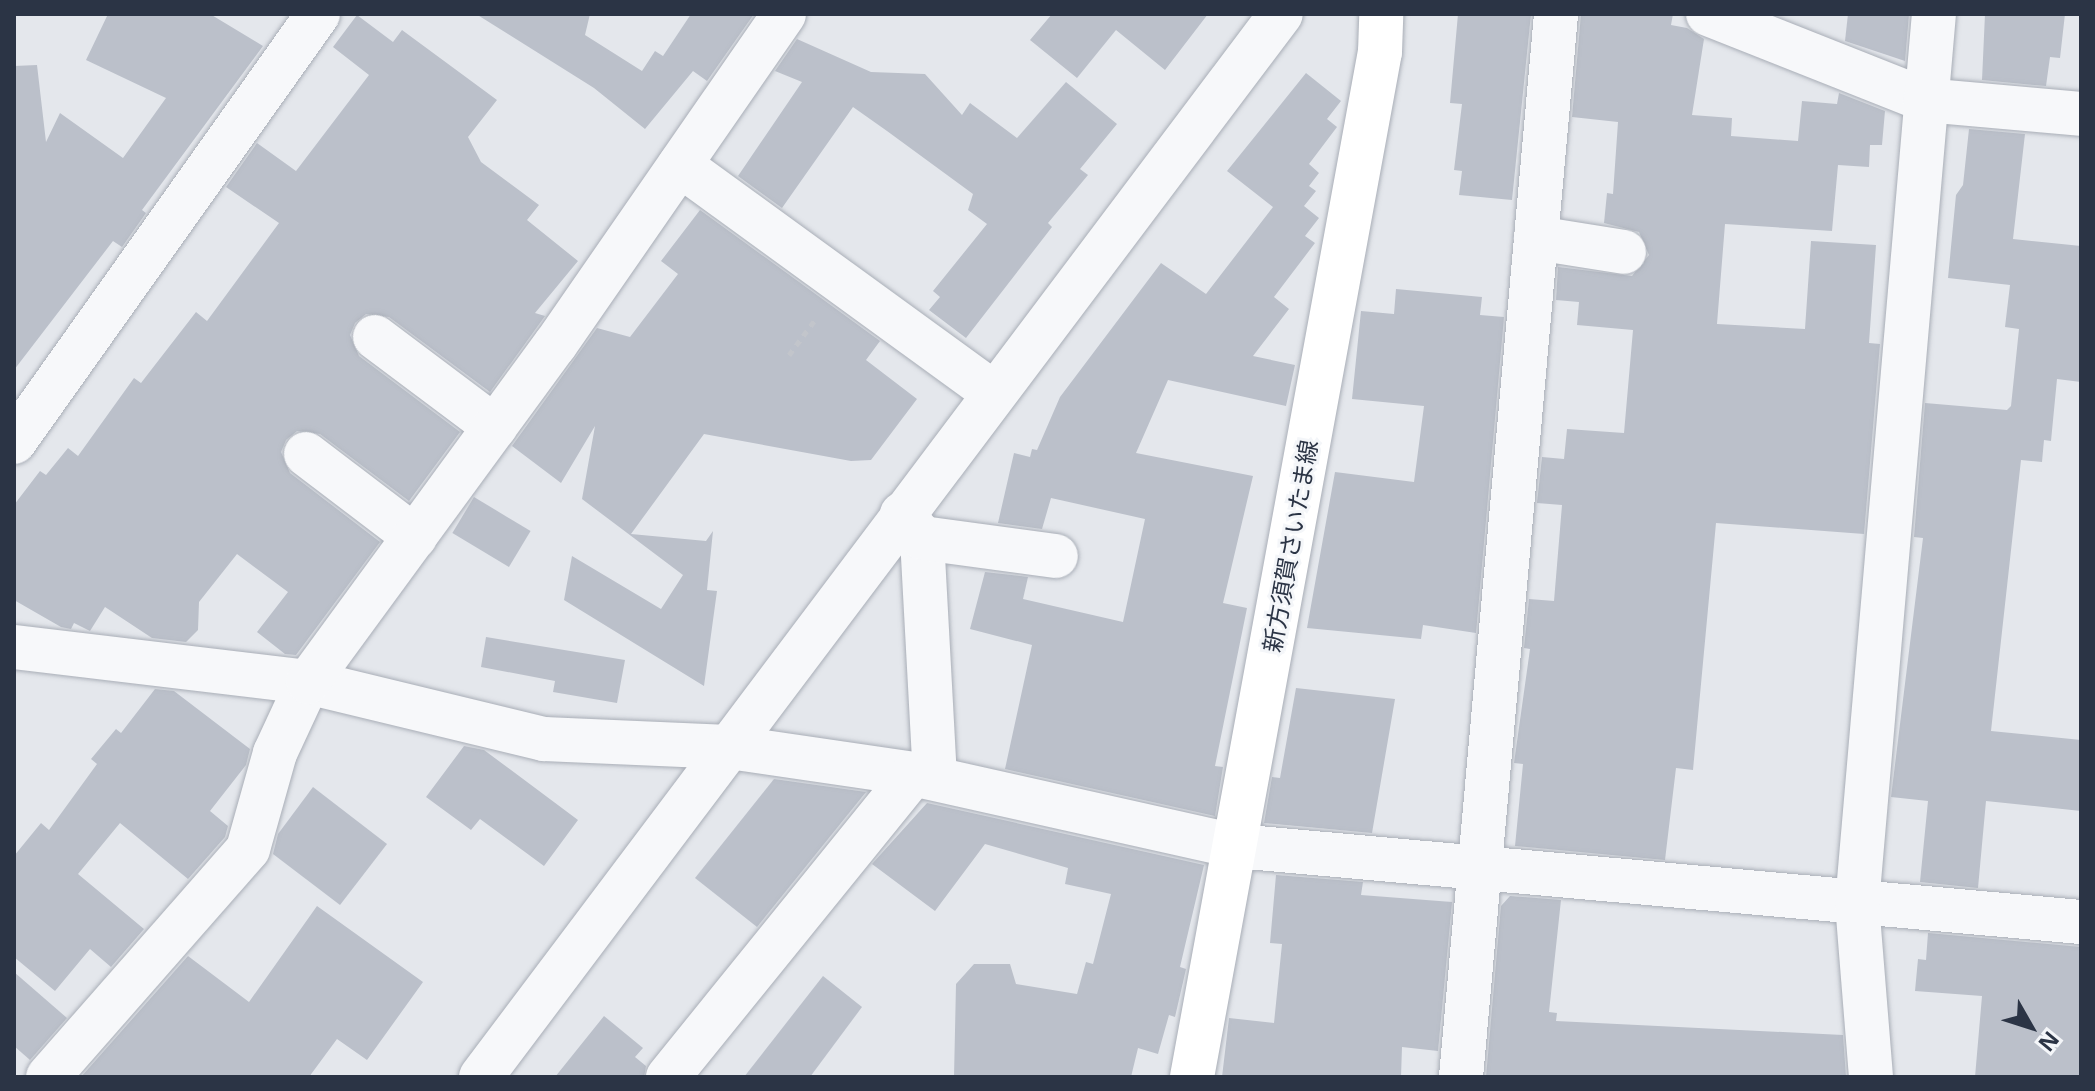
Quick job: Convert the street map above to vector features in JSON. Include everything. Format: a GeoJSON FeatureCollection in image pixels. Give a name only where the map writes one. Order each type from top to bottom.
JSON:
{"type":"FeatureCollection","features":[{"type":"Feature","properties":{"kind":"main road","name":"新方須賀さいたま線"},"geometry":{"type":"LineString","coordinates":[[1192,1077],[1380,52],[1381,14]]}},
{"type":"Feature","properties":{"kind":"street"},"geometry":{"type":"LineString","coordinates":[[14,442],[318,14]]}},
{"type":"Feature","properties":{"kind":"street"},"geometry":{"type":"LineString","coordinates":[[48,1077],[248,849],[275,753],[308,682],[495,427],[784,14]]}},
{"type":"Feature","properties":{"kind":"street"},"geometry":{"type":"LineString","coordinates":[[481,1077],[729,747],[912,526],[994,393],[1281,14]]}},
{"type":"Feature","properties":{"kind":"street"},"geometry":{"type":"LineString","coordinates":[[1461,1077],[1556,14]]}},
{"type":"Feature","properties":{"kind":"street"},"geometry":{"type":"LineString","coordinates":[[1708,14],[1925,100],[2081,114]]}},
{"type":"Feature","properties":{"kind":"street"},"geometry":{"type":"LineString","coordinates":[[1871,1077],[1857,904],[1934,14]]}},
{"type":"Feature","properties":{"kind":"street"},"geometry":{"type":"LineString","coordinates":[[680,165],[994,393]]}},
{"type":"Feature","properties":{"kind":"street"},"geometry":{"type":"LineString","coordinates":[[1536,238],[1624,252]]}},
{"type":"Feature","properties":{"kind":"street"},"geometry":{"type":"LineString","coordinates":[[375,337],[495,427]]}},
{"type":"Feature","properties":{"kind":"street"},"geometry":{"type":"LineString","coordinates":[[306,454],[415,537]]}},
{"type":"Feature","properties":{"kind":"street"},"geometry":{"type":"LineString","coordinates":[[912,526],[1056,556]]}},
{"type":"Feature","properties":{"kind":"street"},"geometry":{"type":"LineString","coordinates":[[668,1077],[924,776],[912,526]]}},
{"type":"Feature","properties":{"kind":"street"},"geometry":{"type":"LineString","coordinates":[[14,647],[308,682],[544,739],[729,747],[924,776],[1236,846],[2081,922]]}},
{"type":"Feature","properties":{"kind":"building"},"geometry":{"type":"Polygon","coordinates":[[[108,14],[210,14],[263,46],[142,210],[146,213],[122,247],[113,241],[14,370],[14,66],[37,65],[46,142],[60,113],[123,158],[166,98],[86,60],[108,14]]]}},
{"type":"Feature","properties":{"kind":"building"},"geometry":{"type":"Polygon","coordinates":[[[476,14],[590,14],[585,35],[642,71],[655,51],[663,56],[691,14],[754,14],[707,81],[693,71],[645,129],[594,88],[476,14]]]}},
{"type":"Feature","properties":{"kind":"building"},"geometry":{"type":"Polygon","coordinates":[[[1052,14],[1208,14],[1165,70],[1116,30],[1077,78],[1030,40],[1052,14]]]}},
{"type":"Feature","properties":{"kind":"building"},"geometry":{"type":"Polygon","coordinates":[[[1458,14],[1531,14],[1512,200],[1459,195],[1462,171],[1454,170],[1462,104],[1450,103],[1458,14]]]}},
{"type":"Feature","properties":{"kind":"building"},"geometry":{"type":"Polygon","coordinates":[[[1581,14],[1673,14],[1671,25],[1687,28],[1704,39],[1692,115],[1732,118],[1731,136],[1798,141],[1802,101],[1837,104],[1839,93],[1885,111],[1882,145],[1870,145],[1869,167],[1838,165],[1832,231],[1725,224],[1717,324],[1805,329],[1811,241],[1876,245],[1869,343],[1880,344],[1864,534],[1716,523],[1693,770],[1676,768],[1665,860],[1515,846],[1523,764],[1514,763],[1530,649],[1524,648],[1529,599],[1554,601],[1562,505],[1537,503],[1542,457],[1564,459],[1567,429],[1624,433],[1633,330],[1577,325],[1579,302],[1556,300],[1558,267],[1632,276],[1649,255],[1639,232],[1604,223],[1607,193],[1613,194],[1618,122],[1572,117],[1581,14]]]}},
{"type":"Feature","properties":{"kind":"building"},"geometry":{"type":"Polygon","coordinates":[[[1848,14],[1909,14],[1905,61],[1845,41],[1848,14]]]}},
{"type":"Feature","properties":{"kind":"building"},"geometry":{"type":"Polygon","coordinates":[[[1985,14],[2065,14],[2060,58],[2050,57],[2046,86],[1982,80],[1985,14]]]}},
{"type":"Feature","properties":{"kind":"building"},"geometry":{"type":"Polygon","coordinates":[[[357,15],[393,42],[402,30],[497,100],[468,137],[481,162],[539,205],[527,220],[578,261],[535,313],[545,316],[490,392],[389,317],[366,314],[355,323],[350,335],[359,356],[460,432],[409,501],[320,434],[297,431],[286,440],[281,452],[290,473],[380,542],[296,655],[285,654],[257,632],[288,592],[237,554],[199,602],[198,630],[186,642],[152,638],[105,607],[90,631],[74,623],[71,629],[61,627],[14,600],[14,505],[40,471],[46,475],[68,448],[78,456],[134,378],[141,383],[196,312],[207,321],[279,223],[226,187],[257,143],[296,171],[369,75],[333,47],[357,15]]]}},
{"type":"Feature","properties":{"kind":"building"},"geometry":{"type":"Polygon","coordinates":[[[797,39],[871,72],[925,74],[962,115],[970,103],[1017,138],[1066,82],[1117,124],[1080,169],[1088,175],[1048,223],[1052,227],[966,338],[929,310],[940,297],[933,291],[987,224],[968,210],[973,194],[887,131],[853,107],[782,208],[738,176],[802,82],[775,71],[797,39]]]}},
{"type":"Feature","properties":{"kind":"building"},"geometry":{"type":"Polygon","coordinates":[[[1306,73],[1341,101],[1327,119],[1337,127],[1309,164],[1319,173],[1309,186],[1316,191],[1304,206],[1319,218],[1305,236],[1315,243],[1274,297],[1289,309],[1253,356],[1295,365],[1286,406],[1168,380],[1136,453],[1253,476],[1223,603],[1247,608],[1215,766],[1223,767],[1215,816],[1005,769],[1032,645],[970,629],[985,572],[1028,577],[1023,599],[1123,622],[1145,519],[1051,498],[1042,529],[998,523],[1014,453],[1030,457],[1032,449],[1037,450],[1060,397],[1161,263],[1206,294],[1273,207],[1227,171],[1306,73]]]}},
{"type":"Feature","properties":{"kind":"building"},"geometry":{"type":"Polygon","coordinates":[[[1969,129],[2025,134],[2013,239],[2081,246],[2081,382],[2057,379],[2051,441],[2044,440],[2042,462],[2021,460],[1991,731],[2081,740],[2081,811],[1986,801],[1978,888],[1920,882],[1928,801],[1891,797],[1923,538],[1914,537],[1925,403],[2007,410],[2011,406],[2019,329],[2005,327],[2010,285],[1948,278],[1956,195],[1963,185],[1969,129]]]}},
{"type":"Feature","properties":{"kind":"building"},"geometry":{"type":"Polygon","coordinates":[[[700,210],[880,341],[866,360],[917,399],[871,460],[851,461],[704,434],[631,534],[706,541],[713,531],[707,590],[717,591],[704,686],[564,600],[572,556],[661,609],[683,575],[582,499],[595,426],[561,483],[512,446],[597,328],[630,337],[678,274],[661,261],[700,210]]]}},
{"type":"Feature","properties":{"kind":"building"},"geometry":{"type":"Polygon","coordinates":[[[1396,289],[1482,297],[1480,315],[1504,317],[1476,633],[1423,625],[1421,639],[1307,628],[1335,472],[1414,482],[1424,406],[1352,399],[1361,311],[1394,314],[1396,289]]]}},
{"type":"Feature","properties":{"kind":"building"},"geometry":{"type":"Polygon","coordinates":[[[474,497],[531,531],[509,567],[452,533],[474,497]]]}},
{"type":"Feature","properties":{"kind":"building"},"geometry":{"type":"Polygon","coordinates":[[[486,637],[625,660],[617,703],[553,692],[555,681],[481,667],[486,637]]]}},
{"type":"Feature","properties":{"kind":"building"},"geometry":{"type":"Polygon","coordinates":[[[1296,688],[1395,699],[1372,833],[1264,823],[1272,777],[1280,778],[1296,688]]]}},
{"type":"Feature","properties":{"kind":"building"},"geometry":{"type":"Polygon","coordinates":[[[155,689],[174,691],[250,749],[246,765],[210,811],[228,826],[225,837],[188,879],[120,823],[78,874],[144,929],[111,967],[90,949],[55,991],[14,957],[14,856],[41,823],[49,830],[97,764],[91,759],[116,729],[121,733],[155,689]]]}},
{"type":"Feature","properties":{"kind":"building"},"geometry":{"type":"Polygon","coordinates":[[[464,746],[484,750],[578,820],[544,866],[480,819],[471,830],[426,797],[464,746]]]}},
{"type":"Feature","properties":{"kind":"building"},"geometry":{"type":"Polygon","coordinates":[[[774,779],[866,792],[757,927],[695,878],[774,779]]]}},
{"type":"Feature","properties":{"kind":"building"},"geometry":{"type":"Polygon","coordinates":[[[313,787],[387,844],[340,905],[273,854],[278,834],[313,787]]]}},
{"type":"Feature","properties":{"kind":"building"},"geometry":{"type":"Polygon","coordinates":[[[927,803],[1204,865],[1180,967],[1186,969],[1175,1017],[1169,1015],[1158,1054],[1138,1048],[1131,1077],[954,1077],[956,984],[974,964],[1010,964],[1016,984],[1077,994],[1086,962],[1093,964],[1111,894],[1065,884],[1068,868],[985,844],[935,911],[872,864],[927,803]]]}},
{"type":"Feature","properties":{"kind":"building"},"geometry":{"type":"Polygon","coordinates":[[[1276,875],[1363,882],[1361,895],[1452,902],[1438,1051],[1402,1047],[1401,1077],[1222,1077],[1229,1018],[1274,1023],[1282,944],[1270,943],[1276,875]]]}},
{"type":"Feature","properties":{"kind":"building"},"geometry":{"type":"Polygon","coordinates":[[[1510,896],[1561,900],[1549,1012],[1557,1013],[1556,1021],[1843,1035],[1846,1077],[1486,1077],[1501,906],[1510,896]]]}},
{"type":"Feature","properties":{"kind":"building"},"geometry":{"type":"Polygon","coordinates":[[[317,906],[423,982],[367,1060],[337,1039],[309,1077],[81,1077],[188,956],[249,1002],[317,906]]]}},
{"type":"Feature","properties":{"kind":"building"},"geometry":{"type":"Polygon","coordinates":[[[1928,933],[2081,947],[2081,1077],[1975,1077],[1982,996],[1915,991],[1918,959],[1926,960],[1928,933]]]}},
{"type":"Feature","properties":{"kind":"building"},"geometry":{"type":"Polygon","coordinates":[[[14,972],[67,1018],[30,1060],[14,1046],[14,972]]]}},
{"type":"Feature","properties":{"kind":"building"},"geometry":{"type":"Polygon","coordinates":[[[823,976],[862,1007],[810,1077],[744,1077],[823,976]]]}},
{"type":"Feature","properties":{"kind":"building"},"geometry":{"type":"Polygon","coordinates":[[[604,1016],[643,1048],[635,1057],[646,1066],[644,1077],[555,1077],[604,1016]]]}}]}
